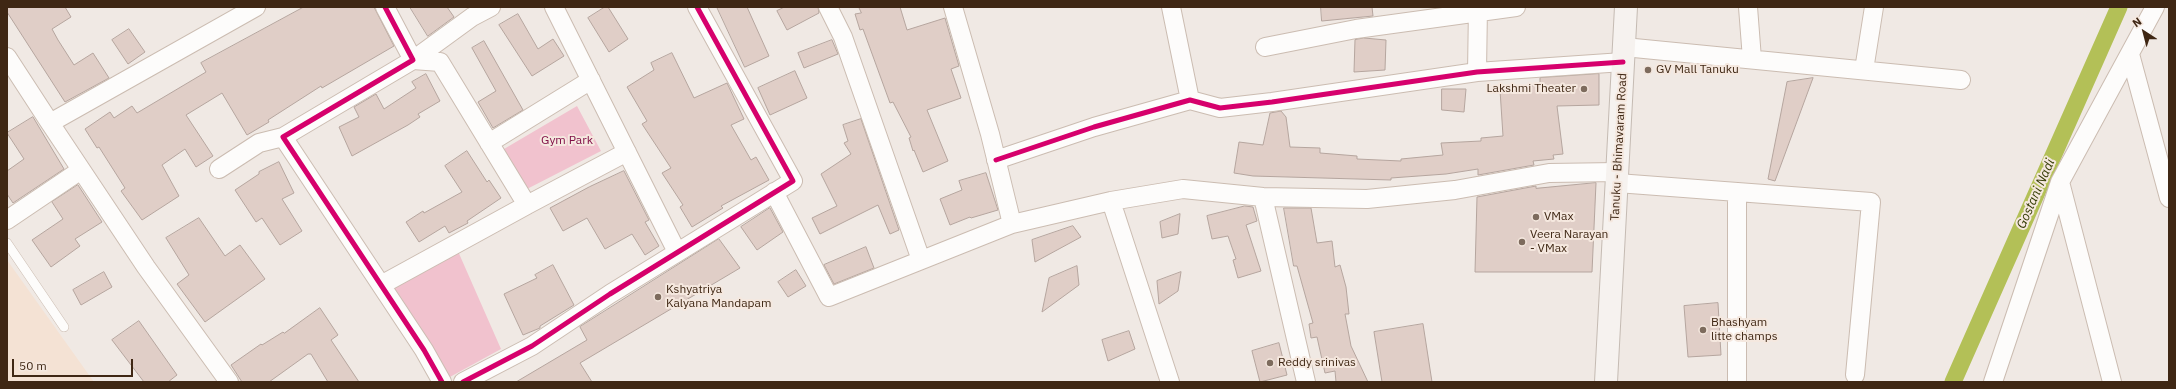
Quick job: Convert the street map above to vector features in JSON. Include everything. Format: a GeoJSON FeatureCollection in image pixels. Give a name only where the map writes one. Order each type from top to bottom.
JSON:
{"type":"FeatureCollection","features":[{"type":"Feature","properties":{"kind":"main road","name":"Tanuku - Bhimavaram Road"},"geometry":{"type":"LineString","coordinates":[[1606,382],[1626,7]]}},
{"type":"Feature","properties":{"kind":"street"},"geometry":{"type":"LineString","coordinates":[[50,123],[256,7]]}},
{"type":"Feature","properties":{"kind":"street"},"geometry":{"type":"LineString","coordinates":[[385,7],[413,60]]}},
{"type":"Feature","properties":{"kind":"street"},"geometry":{"type":"LineString","coordinates":[[219,169],[259,143],[283,137],[413,60],[472,17],[491,7]]}},
{"type":"Feature","properties":{"kind":"street"},"geometry":{"type":"LineString","coordinates":[[554,7],[677,252]]}},
{"type":"Feature","properties":{"kind":"street"},"geometry":{"type":"LineString","coordinates":[[463,382],[532,346],[677,252],[792,181],[697,7]]}},
{"type":"Feature","properties":{"kind":"street"},"geometry":{"type":"LineString","coordinates":[[828,7],[843,37],[921,260]]}},
{"type":"Feature","properties":{"kind":"street"},"geometry":{"type":"LineString","coordinates":[[953,7],[996,160],[1012,224]]}},
{"type":"Feature","properties":{"kind":"street"},"geometry":{"type":"LineString","coordinates":[[1171,7],[1190,100]]}},
{"type":"Feature","properties":{"kind":"street"},"geometry":{"type":"LineString","coordinates":[[1265,47],[1356,29],[1478,10],[1516,7]]}},
{"type":"Feature","properties":{"kind":"street"},"geometry":{"type":"LineString","coordinates":[[1748,7],[1752,59]]}},
{"type":"Feature","properties":{"kind":"street"},"geometry":{"type":"LineString","coordinates":[[1864,70],[1874,7]]}},
{"type":"Feature","properties":{"kind":"street"},"geometry":{"type":"LineString","coordinates":[[1993,382],[2060,182],[2155,7]]}},
{"type":"Feature","properties":{"kind":"street"},"geometry":{"type":"LineString","coordinates":[[1477,72],[1478,10]]}},
{"type":"Feature","properties":{"kind":"street"},"geometry":{"type":"LineString","coordinates":[[996,160],[1094,127],[1190,100],[1220,108],[1272,102],[1477,72],[1624,54],[1752,59],[1961,80]]}},
{"type":"Feature","properties":{"kind":"street"},"geometry":{"type":"LineString","coordinates":[[2130,54],[2169,198]]}},
{"type":"Feature","properties":{"kind":"street"},"geometry":{"type":"LineString","coordinates":[[7,57],[146,267],[230,382]]}},
{"type":"Feature","properties":{"kind":"street"},"geometry":{"type":"LineString","coordinates":[[413,60],[440,62],[527,205]]}},
{"type":"Feature","properties":{"kind":"street"},"geometry":{"type":"LineString","coordinates":[[489,142],[591,80]]}},
{"type":"Feature","properties":{"kind":"street"},"geometry":{"type":"LineString","coordinates":[[283,137],[381,285],[442,382]]}},
{"type":"Feature","properties":{"kind":"street"},"geometry":{"type":"LineString","coordinates":[[381,285],[627,152]]}},
{"type":"Feature","properties":{"kind":"street"},"geometry":{"type":"LineString","coordinates":[[7,220],[81,170]]}},
{"type":"Feature","properties":{"kind":"street"},"geometry":{"type":"LineString","coordinates":[[774,192],[829,296],[1012,224],[1111,201],[1183,189],[1263,197],[1367,199],[1454,190],[1549,173],[1617,178],[1738,192],[1871,202],[1855,375]]}},
{"type":"Feature","properties":{"kind":"street"},"geometry":{"type":"LineString","coordinates":[[2060,182],[2112,382]]}},
{"type":"Feature","properties":{"kind":"street"},"geometry":{"type":"LineString","coordinates":[[1737,382],[1738,192]]}},
{"type":"Feature","properties":{"kind":"street"},"geometry":{"type":"LineString","coordinates":[[1263,197],[1306,382]]}},
{"type":"Feature","properties":{"kind":"street"},"geometry":{"type":"LineString","coordinates":[[1111,201],[1170,382]]}},
{"type":"Feature","properties":{"kind":"street"},"geometry":{"type":"LineString","coordinates":[[2001,358],[2007,382]]}},
{"type":"Feature","properties":{"kind":"lane"},"geometry":{"type":"LineString","coordinates":[[7,243],[64,328]]}},
{"type":"Feature","properties":{"kind":"shaded area"},"geometry":{"type":"Polygon","coordinates":[[[7,260],[94,382],[7,382],[7,260]]]}},
{"type":"Feature","properties":{"kind":"green space","name":"Gym Park"},"geometry":{"type":"Polygon","coordinates":[[[577,106],[601,151],[527,189],[504,149],[577,106]]]}},
{"type":"Feature","properties":{"kind":"green space"},"geometry":{"type":"Polygon","coordinates":[[[457,249],[501,349],[448,378],[392,288],[457,249]]]}},
{"type":"Feature","properties":{"kind":"building"},"geometry":{"type":"Polygon","coordinates":[[[7,7],[65,7],[71,17],[52,29],[58,40],[74,65],[93,53],[109,78],[65,102],[7,12],[7,7]]]}},
{"type":"Feature","properties":{"kind":"building"},"geometry":{"type":"Polygon","coordinates":[[[304,7],[374,7],[394,46],[322,88],[321,86],[268,120],[269,122],[247,135],[222,93],[186,115],[213,156],[196,167],[185,149],[162,165],[179,196],[142,220],[121,191],[125,188],[99,147],[97,148],[85,129],[110,112],[114,118],[132,106],[137,113],[206,72],[201,63],[304,7]]]}},
{"type":"Feature","properties":{"kind":"building"},"geometry":{"type":"Polygon","coordinates":[[[410,7],[447,7],[454,17],[428,36],[410,7]]]}},
{"type":"Feature","properties":{"kind":"building"},"geometry":{"type":"Polygon","coordinates":[[[605,7],[608,7],[628,39],[609,52],[588,18],[605,7]]]}},
{"type":"Feature","properties":{"kind":"building"},"geometry":{"type":"Polygon","coordinates":[[[717,7],[747,7],[769,56],[745,67],[717,7]]]}},
{"type":"Feature","properties":{"kind":"building"},"geometry":{"type":"Polygon","coordinates":[[[785,7],[818,7],[819,13],[787,30],[777,11],[785,7]]]}},
{"type":"Feature","properties":{"kind":"building"},"geometry":{"type":"Polygon","coordinates":[[[859,7],[900,7],[907,30],[945,18],[959,66],[951,69],[961,98],[927,110],[948,161],[923,172],[914,150],[913,151],[909,138],[911,137],[893,102],[890,103],[863,29],[860,30],[855,14],[861,13],[859,7]]]}},
{"type":"Feature","properties":{"kind":"building"},"geometry":{"type":"Polygon","coordinates":[[[1321,7],[1372,7],[1373,16],[1322,21],[1321,7]]]}},
{"type":"Feature","properties":{"kind":"building"},"geometry":{"type":"Polygon","coordinates":[[[518,14],[538,49],[553,39],[564,56],[532,76],[499,25],[518,14]]]}},
{"type":"Feature","properties":{"kind":"building"},"geometry":{"type":"Polygon","coordinates":[[[129,29],[145,52],[128,64],[112,40],[129,29]]]}},
{"type":"Feature","properties":{"kind":"building"},"geometry":{"type":"Polygon","coordinates":[[[1364,38],[1386,40],[1385,70],[1354,72],[1355,40],[1364,38]]]}},
{"type":"Feature","properties":{"kind":"building"},"geometry":{"type":"Polygon","coordinates":[[[832,40],[838,54],[804,68],[798,53],[832,40]]]}},
{"type":"Feature","properties":{"kind":"building"},"geometry":{"type":"Polygon","coordinates":[[[484,41],[523,110],[493,128],[478,102],[496,91],[472,48],[484,41]]]}},
{"type":"Feature","properties":{"kind":"building"},"geometry":{"type":"Polygon","coordinates":[[[672,53],[694,98],[727,83],[744,119],[731,125],[751,160],[756,157],[769,180],[721,206],[723,208],[692,227],[680,207],[683,205],[662,173],[671,168],[642,124],[647,121],[627,87],[654,70],[651,63],[672,53]]]}},
{"type":"Feature","properties":{"kind":"building"},"geometry":{"type":"Polygon","coordinates":[[[795,71],[807,98],[770,115],[758,88],[795,71]]]}},
{"type":"Feature","properties":{"kind":"building"},"geometry":{"type":"Polygon","coordinates":[[[426,74],[440,101],[418,114],[420,117],[408,125],[352,156],[339,127],[359,117],[354,107],[376,94],[384,109],[416,88],[412,82],[426,74]]]}},
{"type":"Feature","properties":{"kind":"building"},"geometry":{"type":"Polygon","coordinates":[[[1599,74],[1599,105],[1557,106],[1563,154],[1553,155],[1554,159],[1533,161],[1534,165],[1478,175],[1478,169],[1446,174],[1391,178],[1391,180],[1253,176],[1234,173],[1239,142],[1263,145],[1270,113],[1281,111],[1286,117],[1290,147],[1320,148],[1320,153],[1357,156],[1357,159],[1401,161],[1401,159],[1443,155],[1441,143],[1481,141],[1481,138],[1503,136],[1500,90],[1540,85],[1540,78],[1599,74]]]}},
{"type":"Feature","properties":{"kind":"building"},"geometry":{"type":"Polygon","coordinates":[[[1813,78],[1775,181],[1768,179],[1787,82],[1813,78]]]}},
{"type":"Feature","properties":{"kind":"building"},"geometry":{"type":"Polygon","coordinates":[[[1442,89],[1466,89],[1464,112],[1442,110],[1442,89]]]}},
{"type":"Feature","properties":{"kind":"building"},"geometry":{"type":"Polygon","coordinates":[[[33,117],[64,169],[13,203],[7,194],[7,171],[24,159],[7,133],[33,117]]]}},
{"type":"Feature","properties":{"kind":"building"},"geometry":{"type":"Polygon","coordinates":[[[861,119],[899,230],[890,234],[878,205],[820,234],[812,218],[837,206],[821,174],[851,154],[844,143],[848,141],[843,125],[861,119]]]}},
{"type":"Feature","properties":{"kind":"building"},"geometry":{"type":"Polygon","coordinates":[[[467,151],[487,182],[489,180],[501,198],[467,221],[468,223],[449,233],[445,226],[419,242],[406,222],[423,211],[424,213],[462,192],[445,166],[467,151]]]}},
{"type":"Feature","properties":{"kind":"building"},"geometry":{"type":"Polygon","coordinates":[[[279,162],[294,193],[282,199],[302,231],[280,245],[262,218],[256,222],[235,190],[259,174],[259,172],[279,162]]]}},
{"type":"Feature","properties":{"kind":"building"},"geometry":{"type":"Polygon","coordinates":[[[624,171],[649,220],[645,222],[659,246],[645,255],[632,234],[605,249],[587,218],[563,231],[550,208],[589,187],[624,171]]]}},
{"type":"Feature","properties":{"kind":"building"},"geometry":{"type":"Polygon","coordinates":[[[986,173],[998,210],[971,218],[970,217],[950,225],[940,199],[962,190],[959,181],[986,173]]]}},
{"type":"Feature","properties":{"kind":"building","name":"VMax"},"geometry":{"type":"Polygon","coordinates":[[[1596,183],[1592,272],[1475,272],[1477,197],[1536,186],[1536,188],[1596,183]]]}},
{"type":"Feature","properties":{"kind":"building"},"geometry":{"type":"Polygon","coordinates":[[[78,185],[102,222],[75,239],[80,246],[51,267],[32,240],[63,219],[52,202],[78,185]]]}},
{"type":"Feature","properties":{"kind":"building"},"geometry":{"type":"Polygon","coordinates":[[[1245,206],[1253,207],[1257,221],[1246,225],[1261,271],[1238,278],[1233,260],[1236,259],[1228,236],[1212,239],[1207,216],[1245,206]]]}},
{"type":"Feature","properties":{"kind":"building"},"geometry":{"type":"Polygon","coordinates":[[[770,208],[783,232],[757,250],[741,227],[770,208]]]}},
{"type":"Feature","properties":{"kind":"building"},"geometry":{"type":"Polygon","coordinates":[[[1284,208],[1311,208],[1317,243],[1332,241],[1335,267],[1340,265],[1346,287],[1349,314],[1345,314],[1351,346],[1368,382],[1336,382],[1335,371],[1325,373],[1317,337],[1311,338],[1309,324],[1313,323],[1297,266],[1294,266],[1284,208]]]}},
{"type":"Feature","properties":{"kind":"building"},"geometry":{"type":"Polygon","coordinates":[[[1180,214],[1178,234],[1162,238],[1160,222],[1180,214]]]}},
{"type":"Feature","properties":{"kind":"building"},"geometry":{"type":"Polygon","coordinates":[[[199,218],[225,256],[240,245],[265,279],[205,322],[177,284],[189,275],[166,238],[199,218]]]}},
{"type":"Feature","properties":{"kind":"building"},"geometry":{"type":"Polygon","coordinates":[[[1073,226],[1081,237],[1035,262],[1032,240],[1073,226]]]}},
{"type":"Feature","properties":{"kind":"building","name":"Kshyatriya Kalyana Mandapam"},"geometry":{"type":"Polygon","coordinates":[[[719,239],[740,268],[580,363],[592,382],[516,382],[587,340],[580,327],[719,239]]]}},
{"type":"Feature","properties":{"kind":"building"},"geometry":{"type":"Polygon","coordinates":[[[866,247],[874,268],[834,284],[824,265],[866,247]]]}},
{"type":"Feature","properties":{"kind":"building"},"geometry":{"type":"Polygon","coordinates":[[[553,265],[574,305],[540,326],[540,328],[523,335],[504,294],[537,278],[535,275],[553,265]]]}},
{"type":"Feature","properties":{"kind":"building"},"geometry":{"type":"Polygon","coordinates":[[[1077,266],[1079,285],[1042,312],[1049,278],[1077,266]]]}},
{"type":"Feature","properties":{"kind":"building"},"geometry":{"type":"Polygon","coordinates":[[[796,270],[806,286],[788,297],[778,282],[796,270]]]}},
{"type":"Feature","properties":{"kind":"building"},"geometry":{"type":"Polygon","coordinates":[[[104,272],[112,287],[81,305],[73,290],[104,272]]]}},
{"type":"Feature","properties":{"kind":"building"},"geometry":{"type":"Polygon","coordinates":[[[1181,272],[1178,291],[1159,304],[1157,281],[1181,272]]]}},
{"type":"Feature","properties":{"kind":"building","name":"Bhashyam litte champs"},"geometry":{"type":"Polygon","coordinates":[[[1718,303],[1721,355],[1688,357],[1684,306],[1718,303]]]}},
{"type":"Feature","properties":{"kind":"building"},"geometry":{"type":"Polygon","coordinates":[[[320,308],[338,335],[331,340],[359,382],[328,382],[311,354],[308,354],[269,382],[242,382],[231,365],[261,344],[262,345],[283,332],[284,333],[320,308]]]}},
{"type":"Feature","properties":{"kind":"building"},"geometry":{"type":"Polygon","coordinates":[[[139,321],[177,375],[168,382],[144,382],[112,340],[139,321]]]}},
{"type":"Feature","properties":{"kind":"building"},"geometry":{"type":"Polygon","coordinates":[[[1423,324],[1432,382],[1382,382],[1374,332],[1423,324]]]}},
{"type":"Feature","properties":{"kind":"building"},"geometry":{"type":"Polygon","coordinates":[[[1129,331],[1135,349],[1108,361],[1102,340],[1129,331]]]}},
{"type":"Feature","properties":{"kind":"building","name":"Reddy srinivas"},"geometry":{"type":"Polygon","coordinates":[[[1279,343],[1287,375],[1260,382],[1252,351],[1279,343]]]}},
{"type":"Feature","properties":{"kind":"waterway","name":"Gostani Nadi"},"geometry":{"type":"LineString","coordinates":[[1953,382],[2119,7]]}},
{"type":"Feature","properties":{"kind":"cycle path"},"geometry":{"type":"LineString","coordinates":[[385,7],[413,60],[283,137],[424,350],[442,382]]}},
{"type":"Feature","properties":{"kind":"cycle path"},"geometry":{"type":"LineString","coordinates":[[463,382],[532,346],[610,294],[793,181],[697,7]]}},
{"type":"Feature","properties":{"kind":"cycle path"},"geometry":{"type":"LineString","coordinates":[[996,160],[1094,127],[1190,100],[1220,108],[1272,102],[1477,72],[1623,62]]}},
{"type":"Feature","properties":{"kind":"place","name":"GV Mall Tanuku"},"geometry":{"type":"Point","coordinates":[1648,70]}},
{"type":"Feature","properties":{"kind":"place","name":"Lakshmi Theater"},"geometry":{"type":"Point","coordinates":[1584,89]}},
{"type":"Feature","properties":{"kind":"place","name":"VMax"},"geometry":{"type":"Point","coordinates":[1536,217]}},
{"type":"Feature","properties":{"kind":"place","name":"Veera Narayan - VMax"},"geometry":{"type":"Point","coordinates":[1522,242]}},
{"type":"Feature","properties":{"kind":"place","name":"Kshyatriya Kalyana Mandapam"},"geometry":{"type":"Point","coordinates":[658,297]}},
{"type":"Feature","properties":{"kind":"place","name":"Bhashyam litte champs"},"geometry":{"type":"Point","coordinates":[1703,330]}},
{"type":"Feature","properties":{"kind":"place","name":"Reddy srinivas"},"geometry":{"type":"Point","coordinates":[1270,363]}}]}
